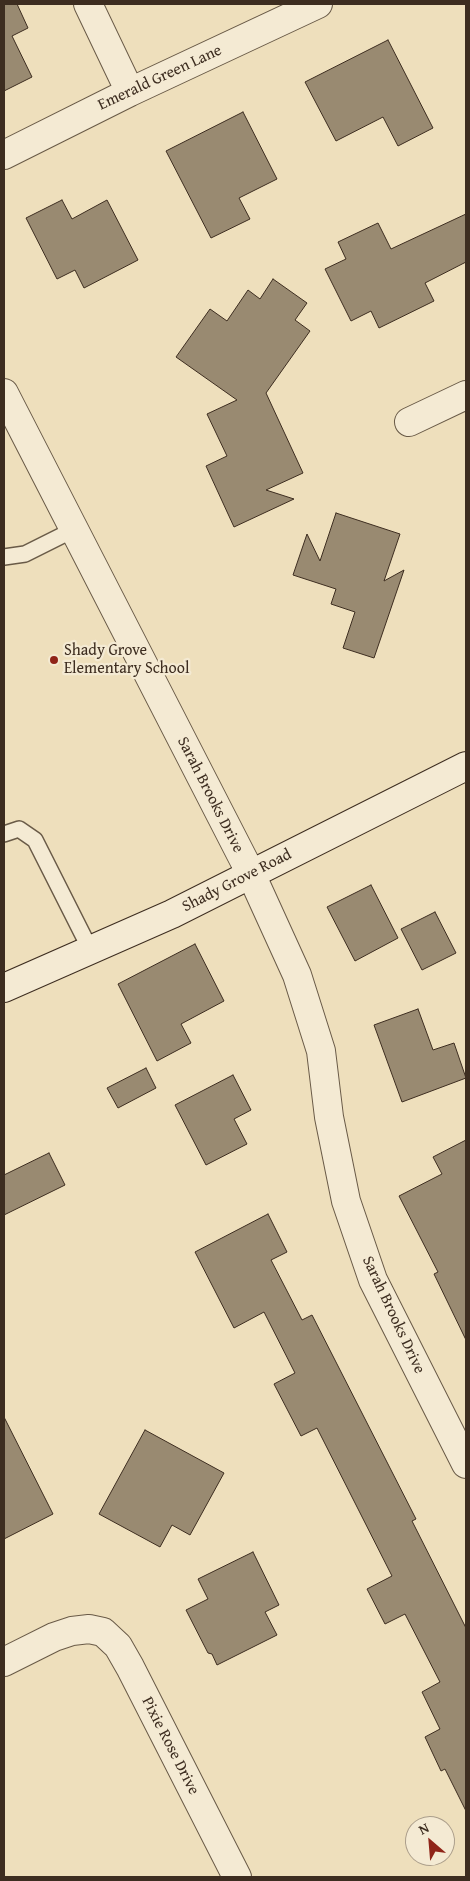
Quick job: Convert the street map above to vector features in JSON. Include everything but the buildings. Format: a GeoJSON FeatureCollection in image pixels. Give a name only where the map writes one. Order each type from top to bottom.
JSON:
{"type":"FeatureCollection","features":[{"type":"Feature","properties":{"kind":"street"},"geometry":{"type":"LineString","coordinates":[[88,4],[130,92]]}},
{"type":"Feature","properties":{"kind":"street","name":"Emerald Green Lane"},"geometry":{"type":"LineString","coordinates":[[4,155],[130,92],[318,4]]}},
{"type":"Feature","properties":{"kind":"street","name":"Sarah Brooks Drive"},"geometry":{"type":"LineString","coordinates":[[4,393],[251,874],[297,975],[321,1051],[329,1117],[346,1201],[373,1280],[466,1464]]}},
{"type":"Feature","properties":{"kind":"street"},"geometry":{"type":"LineString","coordinates":[[409,422],[466,395]]}},
{"type":"Feature","properties":{"kind":"street","name":"Shady Grove Road"},"geometry":{"type":"LineString","coordinates":[[4,988],[172,914],[466,766]]}},
{"type":"Feature","properties":{"kind":"street","name":"Pixie Rose Drive"},"geometry":{"type":"LineString","coordinates":[[4,1662],[54,1637],[89,1629],[103,1632],[118,1646],[237,1877]]}},
{"type":"Feature","properties":{"kind":"lane"},"geometry":{"type":"LineString","coordinates":[[4,557],[26,554],[74,530]]}},
{"type":"Feature","properties":{"kind":"lane"},"geometry":{"type":"LineString","coordinates":[[4,834],[19,828],[35,840],[91,951]]}},
{"type":"Feature","properties":{"kind":"place","name":"Shady Grove Elementary School"},"geometry":{"type":"Point","coordinates":[54,660]}}]}
